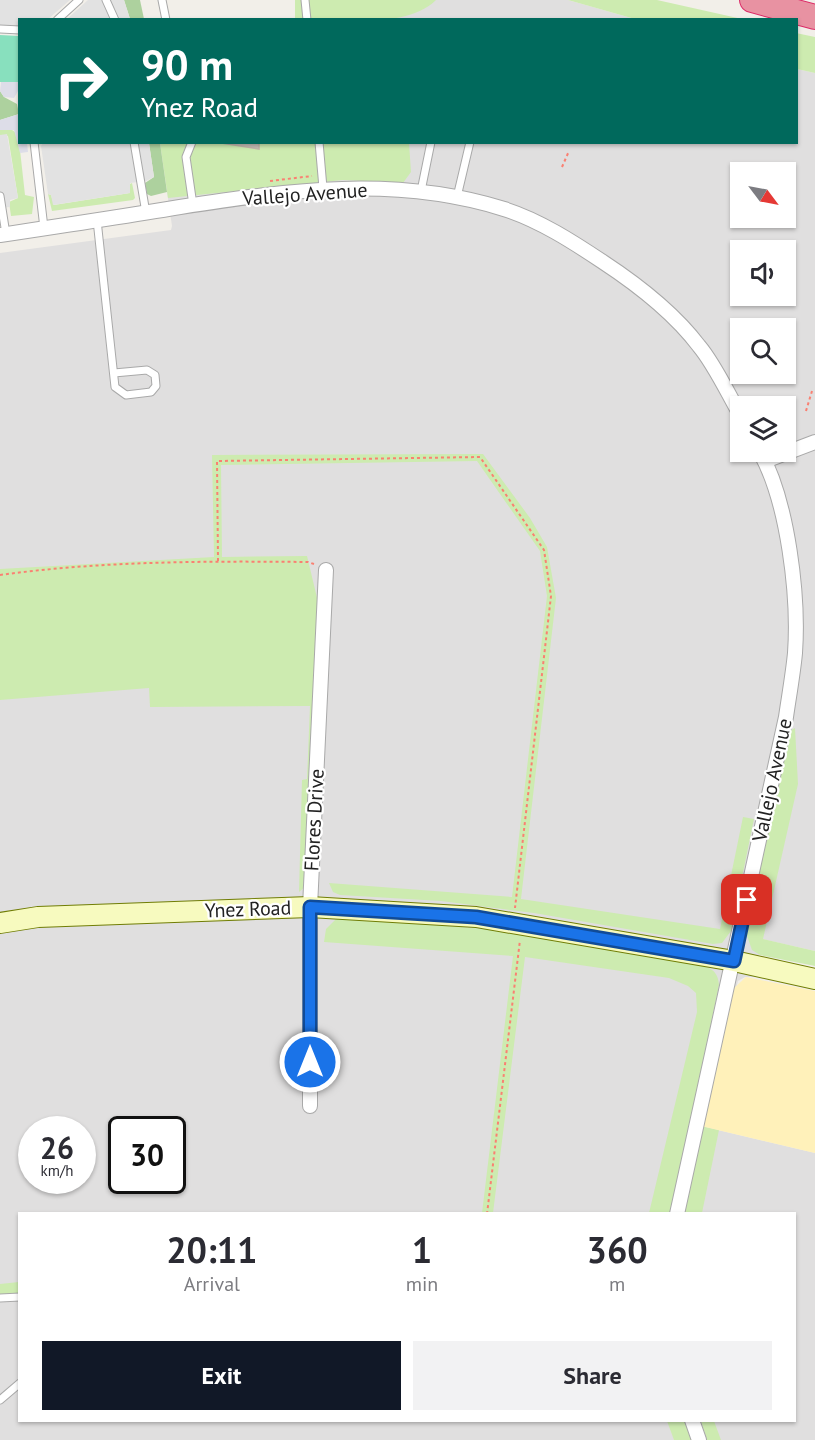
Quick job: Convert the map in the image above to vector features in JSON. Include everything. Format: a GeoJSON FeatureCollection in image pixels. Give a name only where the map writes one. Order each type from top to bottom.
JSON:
{"type":"FeatureCollection","features":[{"type":"Feature","properties":{"kind":"highway"},"geometry":{"type":"LineString","coordinates":[[752,0],[815,17]]}},
{"type":"Feature","properties":{"kind":"main road","name":"Ynez Road"},"geometry":{"type":"LineString","coordinates":[[0,923],[38,917],[310,907],[476,917],[734,961],[815,979]]}},
{"type":"Feature","properties":{"kind":"street","name":"Vallejo Avenue"},"geometry":{"type":"LineString","coordinates":[[3,235],[193,205],[323,188],[421,191],[457,197],[517,215],[571,241],[624,276],[667,312],[700,346],[730,397]]}},
{"type":"Feature","properties":{"kind":"street"},"geometry":{"type":"LineString","coordinates":[[796,447],[815,442]]}},
{"type":"Feature","properties":{"kind":"street","name":"Vallejo Avenue"},"geometry":{"type":"LineString","coordinates":[[677,1212],[786,717],[795,653],[794,582],[781,512],[765,462]]}},
{"type":"Feature","properties":{"kind":"street","name":"Flores Drive"},"geometry":{"type":"LineString","coordinates":[[310,1106],[310,907],[326,570]]}},
{"type":"Feature","properties":{"kind":"street"},"geometry":{"type":"LineString","coordinates":[[693,1422],[699,1440]]}},
{"type":"Feature","properties":{"kind":"lane"},"geometry":{"type":"LineString","coordinates":[[59,18],[79,0]]}},
{"type":"Feature","properties":{"kind":"lane"},"geometry":{"type":"LineString","coordinates":[[106,0],[114,18]]}},
{"type":"Feature","properties":{"kind":"lane"},"geometry":{"type":"LineString","coordinates":[[162,0],[166,18]]}},
{"type":"Feature","properties":{"kind":"lane"},"geometry":{"type":"LineString","coordinates":[[305,0],[307,18]]}},
{"type":"Feature","properties":{"kind":"lane"},"geometry":{"type":"LineString","coordinates":[[0,29],[18,30]]}},
{"type":"Feature","properties":{"kind":"lane"},"geometry":{"type":"LineString","coordinates":[[34,144],[44,228]]}},
{"type":"Feature","properties":{"kind":"lane"},"geometry":{"type":"LineString","coordinates":[[134,144],[146,213]]}},
{"type":"Feature","properties":{"kind":"lane"},"geometry":{"type":"LineString","coordinates":[[191,144],[186,157],[193,205]]}},
{"type":"Feature","properties":{"kind":"lane"},"geometry":{"type":"LineString","coordinates":[[319,144],[323,188]]}},
{"type":"Feature","properties":{"kind":"lane"},"geometry":{"type":"LineString","coordinates":[[421,191],[431,144]]}},
{"type":"Feature","properties":{"kind":"lane"},"geometry":{"type":"LineString","coordinates":[[457,197],[470,144]]}},
{"type":"Feature","properties":{"kind":"lane"},"geometry":{"type":"LineString","coordinates":[[0,196],[3,235]]}},
{"type":"Feature","properties":{"kind":"lane"},"geometry":{"type":"LineString","coordinates":[[97,220],[115,387],[126,395],[151,392],[156,386],[154,375],[147,370],[114,373]]}},
{"type":"Feature","properties":{"kind":"lane"},"geometry":{"type":"LineString","coordinates":[[0,1298],[18,1297]]}},
{"type":"Feature","properties":{"kind":"lane"},"geometry":{"type":"LineString","coordinates":[[0,1400],[18,1385]]}},
{"type":"Feature","properties":{"kind":"path"},"geometry":{"type":"LineString","coordinates":[[562,166],[569,152]]}},
{"type":"Feature","properties":{"kind":"path"},"geometry":{"type":"LineString","coordinates":[[806,411],[812,391]]}},
{"type":"Feature","properties":{"kind":"path"},"geometry":{"type":"LineString","coordinates":[[218,561],[217,461],[480,457],[544,549],[551,596],[515,910],[520,934],[516,985],[488,1212]]}},
{"type":"Feature","properties":{"kind":"path"},"geometry":{"type":"LineString","coordinates":[[0,575],[32,571],[218,561],[308,562],[326,570]]}},
{"type":"Feature","properties":{"kind":"shaded area"},"geometry":{"type":"Polygon","coordinates":[[[0,0],[70,0],[49,18],[18,18],[18,30],[0,29],[0,0]]]}},
{"type":"Feature","properties":{"kind":"shaded area"},"geometry":{"type":"Polygon","coordinates":[[[88,0],[124,0],[130,18],[68,18],[88,0]]]}},
{"type":"Feature","properties":{"kind":"shaded area"},"geometry":{"type":"Polygon","coordinates":[[[349,0],[568,0],[631,18],[348,18],[349,0]]]}},
{"type":"Feature","properties":{"kind":"shaded area"},"geometry":{"type":"Polygon","coordinates":[[[798,69],[815,73],[815,951],[762,939],[755,977],[745,977],[738,981],[701,1126],[815,1153],[815,1440],[0,1440],[0,253],[171,230],[167,192],[338,144],[798,144],[798,69]]]}},
{"type":"Feature","properties":{"kind":"shaded area"},"geometry":{"type":"Polygon","coordinates":[[[1,82],[18,82],[18,91],[14,98],[4,97],[0,91],[1,82]]]}},
{"type":"Feature","properties":{"kind":"shaded area"},"geometry":{"type":"Polygon","coordinates":[[[18,114],[18,144],[27,144],[28,152],[20,153],[14,130],[0,130],[0,120],[18,114]]]}},
{"type":"Feature","properties":{"kind":"shaded area"},"geometry":{"type":"Polygon","coordinates":[[[7,134],[18,198],[10,200],[10,207],[0,208],[0,135],[7,134]]]}},
{"type":"Feature","properties":{"kind":"shaded area"},"geometry":{"type":"Polygon","coordinates":[[[42,144],[149,144],[154,177],[146,181],[130,183],[130,193],[53,205],[51,195],[48,194],[42,144]]]}},
{"type":"Feature","properties":{"kind":"green space"},"geometry":{"type":"Polygon","coordinates":[[[124,0],[140,0],[144,18],[130,18],[124,0]]]}},
{"type":"Feature","properties":{"kind":"green space"},"geometry":{"type":"Polygon","coordinates":[[[295,0],[436,0],[423,9],[395,18],[295,18],[295,0]]]}},
{"type":"Feature","properties":{"kind":"green space"},"geometry":{"type":"Polygon","coordinates":[[[568,0],[657,0],[738,18],[631,18],[568,0]]]}},
{"type":"Feature","properties":{"kind":"green space"},"geometry":{"type":"Polygon","coordinates":[[[798,33],[815,37],[815,73],[798,69],[798,33]]]}},
{"type":"Feature","properties":{"kind":"green space"},"geometry":{"type":"Polygon","coordinates":[[[0,35],[18,36],[18,82],[0,82],[0,35]]]}},
{"type":"Feature","properties":{"kind":"green space"},"geometry":{"type":"Polygon","coordinates":[[[0,91],[4,97],[17,104],[18,114],[0,120],[0,91]]]}},
{"type":"Feature","properties":{"kind":"green space"},"geometry":{"type":"Polygon","coordinates":[[[9,128],[15,132],[18,139],[25,195],[34,197],[32,214],[11,216],[9,202],[18,198],[8,136],[0,135],[0,130],[9,128]]]}},
{"type":"Feature","properties":{"kind":"green space"},"geometry":{"type":"Polygon","coordinates":[[[149,144],[160,144],[167,192],[151,196],[147,194],[145,183],[154,177],[149,144]]]}},
{"type":"Feature","properties":{"kind":"green space"},"geometry":{"type":"Polygon","coordinates":[[[160,144],[409,144],[411,172],[403,183],[343,180],[168,198],[160,144]]]}},
{"type":"Feature","properties":{"kind":"green space"},"geometry":{"type":"Polygon","coordinates":[[[132,183],[135,198],[133,200],[52,211],[48,194],[51,195],[54,205],[130,193],[128,185],[132,183]]]}},
{"type":"Feature","properties":{"kind":"green space"},"geometry":{"type":"Polygon","coordinates":[[[483,454],[530,518],[547,547],[556,598],[521,899],[720,929],[743,817],[754,819],[731,931],[722,943],[713,944],[534,913],[441,901],[340,895],[333,892],[329,883],[512,897],[547,596],[540,551],[477,461],[221,465],[222,557],[307,556],[319,606],[305,887],[299,892],[302,780],[307,779],[310,706],[150,707],[149,688],[0,700],[0,569],[214,557],[212,455],[483,454]]]}},
{"type":"Feature","properties":{"kind":"green space"},"geometry":{"type":"Polygon","coordinates":[[[795,728],[798,784],[763,939],[815,951],[815,966],[760,955],[752,950],[746,933],[788,736],[795,728]]]}},
{"type":"Feature","properties":{"kind":"green space"},"geometry":{"type":"Polygon","coordinates":[[[338,917],[497,930],[693,963],[707,967],[714,972],[719,985],[672,1212],[649,1212],[697,1012],[696,993],[688,986],[669,978],[525,957],[493,1212],[482,1212],[513,956],[324,942],[326,929],[338,917]]]}},
{"type":"Feature","properties":{"kind":"green space"},"geometry":{"type":"Polygon","coordinates":[[[701,1126],[719,1130],[702,1212],[684,1212],[701,1126]]]}},
{"type":"Feature","properties":{"kind":"green space"},"geometry":{"type":"Polygon","coordinates":[[[18,1282],[18,1293],[0,1295],[0,1284],[18,1282]]]}},
{"type":"Feature","properties":{"kind":"green space"},"geometry":{"type":"Polygon","coordinates":[[[667,1422],[686,1422],[691,1440],[674,1440],[667,1422]]]}},
{"type":"Feature","properties":{"kind":"green space"},"geometry":{"type":"Polygon","coordinates":[[[701,1422],[714,1422],[721,1440],[707,1440],[701,1422]]]}},
{"type":"Feature","properties":{"kind":"sand"},"geometry":{"type":"Polygon","coordinates":[[[746,977],[815,991],[815,1153],[701,1126],[733,989],[746,977]]]}},
{"type":"Feature","properties":{"kind":"building"},"geometry":{"type":"Polygon","coordinates":[[[228,144],[259,144],[259,149],[228,144]]]}},
{"type":"Feature","properties":{"kind":"route"},"geometry":{"type":"LineString","coordinates":[[310,1062],[310,907],[476,917],[734,961],[747,900]]}}]}
